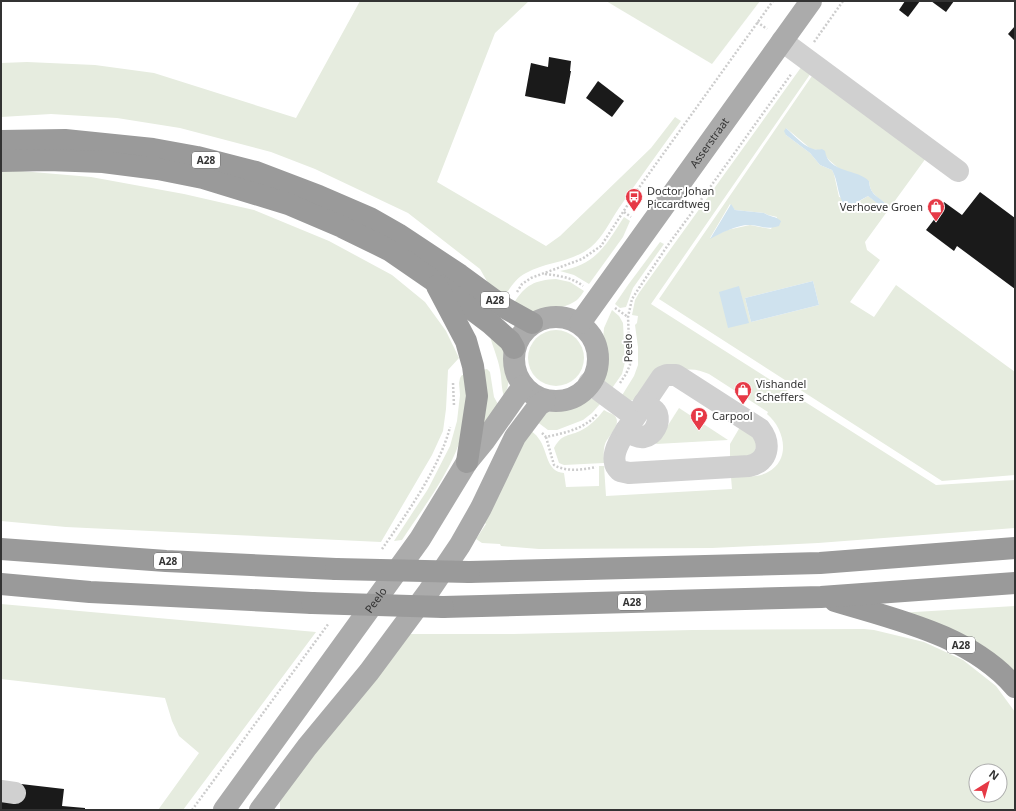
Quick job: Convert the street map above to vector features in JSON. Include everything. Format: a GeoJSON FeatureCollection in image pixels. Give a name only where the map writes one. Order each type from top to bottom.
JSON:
{"type":"FeatureCollection","features":[{"type":"Feature","properties":{"kind":"highway","name":"A28"},"geometry":{"type":"LineString","coordinates":[[1,141],[65,140],[153,149],[197,157],[256,172],[319,196],[376,222],[398,234],[432,256],[505,308],[532,323]]}},
{"type":"Feature","properties":{"kind":"highway","name":"A28"},"geometry":{"type":"LineString","coordinates":[[1,161],[48,160],[103,162],[158,169],[203,178],[288,204],[342,227],[389,250],[434,281],[491,324],[510,340],[514,348]]}},
{"type":"Feature","properties":{"kind":"highway","name":"A28"},"geometry":{"type":"LineString","coordinates":[[434,281],[466,342],[473,366],[477,396],[466,462]]}},
{"type":"Feature","properties":{"kind":"highway","name":"A28"},"geometry":{"type":"LineString","coordinates":[[1,549],[166,561],[336,569],[469,572],[820,563],[983,552],[1015,548]]}},
{"type":"Feature","properties":{"kind":"highway","name":"A28"},"geometry":{"type":"LineString","coordinates":[[1,584],[90,592],[312,603],[443,607],[821,597],[985,587],[1015,583]]}},
{"type":"Feature","properties":{"kind":"highway","name":"A28"},"geometry":{"type":"LineString","coordinates":[[821,597],[896,620],[946,638],[979,656],[1015,687]]}},
{"type":"Feature","properties":{"kind":"main road","name":"Asserstraat"},"geometry":{"type":"LineString","coordinates":[[580,323],[810,1]]}},
{"type":"Feature","properties":{"kind":"main road"},"geometry":{"type":"LineString","coordinates":[[260,810],[307,747],[369,672],[438,578],[460,545],[481,508],[515,437],[539,404],[545,401],[559,401],[571,398],[582,391],[595,374],[598,364],[598,350],[592,335],[580,323],[565,317],[554,316],[532,323],[526,327],[514,348],[513,362],[517,375],[523,386],[530,393],[545,401]]}},
{"type":"Feature","properties":{"kind":"main road","name":"Peelo"},"geometry":{"type":"LineString","coordinates":[[224,810],[416,545],[466,462],[485,440],[523,386]]}},
{"type":"Feature","properties":{"kind":"lane"},"geometry":{"type":"LineString","coordinates":[[782,41],[958,171]]}},
{"type":"Feature","properties":{"kind":"lane"},"geometry":{"type":"LineString","coordinates":[[667,375],[676,375],[760,429],[765,436],[766,453],[759,462],[755,465],[749,466],[629,473],[620,471],[615,463],[614,455],[617,445],[635,417],[662,377],[667,375]]}},
{"type":"Feature","properties":{"kind":"lane"},"geometry":{"type":"LineString","coordinates":[[589,383],[635,417]]}},
{"type":"Feature","properties":{"kind":"path"},"geometry":{"type":"LineString","coordinates":[[505,308],[522,284],[531,278],[582,259],[601,246],[638,189],[773,1]]}},
{"type":"Feature","properties":{"kind":"path"},"geometry":{"type":"LineString","coordinates":[[803,57],[843,1]]}},
{"type":"Feature","properties":{"kind":"path","name":"Peelo"},"geometry":{"type":"LineString","coordinates":[[609,397],[626,374],[630,365],[628,317],[632,299],[668,245],[803,57]]}},
{"type":"Feature","properties":{"kind":"path"},"geometry":{"type":"LineString","coordinates":[[546,437],[554,465],[567,470],[595,468]]}},
{"type":"Feature","properties":{"kind":"shaded area"},"geometry":{"type":"Polygon","coordinates":[[[360,1],[529,1],[495,33],[437,182],[546,246],[560,236],[651,148],[675,117],[681,121],[634,186],[603,234],[591,247],[575,257],[542,266],[523,275],[514,282],[505,295],[488,283],[480,269],[408,213],[315,169],[271,152],[180,128],[117,118],[51,114],[1,117],[1,63],[27,62],[95,65],[154,73],[296,118],[360,1]]]}},
{"type":"Feature","properties":{"kind":"shaded area"},"geometry":{"type":"Polygon","coordinates":[[[606,1],[760,1],[712,64],[606,1]]]}},
{"type":"Feature","properties":{"kind":"shaded area"},"geometry":{"type":"Polygon","coordinates":[[[802,66],[811,73],[651,304],[936,485],[1015,480],[1015,528],[818,543],[712,548],[539,549],[482,543],[476,539],[486,524],[482,521],[527,428],[539,439],[548,460],[554,469],[558,472],[564,473],[566,487],[599,486],[599,466],[604,466],[606,496],[732,489],[731,477],[764,474],[776,466],[783,452],[783,443],[778,427],[767,414],[768,412],[709,374],[702,371],[685,370],[633,400],[630,401],[621,397],[634,376],[638,365],[638,347],[635,325],[637,323],[638,316],[632,315],[635,300],[802,66]]]}},
{"type":"Feature","properties":{"kind":"shaded area"},"geometry":{"type":"Polygon","coordinates":[[[814,73],[926,158],[865,242],[867,250],[880,260],[850,302],[874,317],[896,285],[1015,372],[1015,475],[942,481],[659,299],[814,73]],[[786,128],[786,135],[810,153],[820,165],[832,170],[839,197],[858,202],[868,196],[882,206],[885,203],[872,191],[869,181],[843,171],[825,155],[818,150],[811,149],[786,128]],[[730,204],[710,238],[727,230],[750,225],[771,229],[777,217],[764,213],[735,210],[730,204]],[[813,281],[745,298],[751,322],[819,305],[813,281]]]}},
{"type":"Feature","properties":{"kind":"shaded area"},"geometry":{"type":"Polygon","coordinates":[[[9,170],[91,177],[184,194],[254,210],[329,241],[392,275],[425,302],[446,331],[459,358],[448,370],[443,431],[432,455],[381,542],[66,527],[1,521],[1,172],[9,170]]]}},
{"type":"Feature","properties":{"kind":"shaded area"},"geometry":{"type":"Polygon","coordinates":[[[624,217],[630,221],[623,237],[589,284],[574,275],[560,271],[583,264],[591,259],[605,245],[624,217]]]}},
{"type":"Feature","properties":{"kind":"shaded area"},"geometry":{"type":"Polygon","coordinates":[[[660,242],[664,244],[633,288],[626,307],[620,308],[615,304],[660,242]]]}},
{"type":"Feature","properties":{"kind":"shaded area"},"geometry":{"type":"Polygon","coordinates":[[[556,279],[570,282],[584,291],[574,302],[562,307],[548,310],[529,311],[514,303],[522,292],[536,282],[556,279]]]}},
{"type":"Feature","properties":{"kind":"shaded area"},"geometry":{"type":"Polygon","coordinates":[[[612,310],[619,316],[623,323],[625,362],[622,374],[610,391],[602,379],[605,366],[603,339],[604,328],[612,310]]]}},
{"type":"Feature","properties":{"kind":"shaded area"},"geometry":{"type":"Polygon","coordinates":[[[556,330],[567,332],[576,338],[582,347],[584,358],[582,369],[576,378],[567,384],[556,386],[545,384],[536,378],[530,369],[528,358],[530,347],[536,338],[545,332],[556,330]]]}},
{"type":"Feature","properties":{"kind":"shaded area"},"geometry":{"type":"Polygon","coordinates":[[[490,336],[506,351],[509,380],[504,396],[502,390],[501,373],[490,336]]]}},
{"type":"Feature","properties":{"kind":"shaded area"},"geometry":{"type":"Polygon","coordinates":[[[487,369],[490,372],[494,397],[500,408],[480,437],[482,370],[487,369]]]}},
{"type":"Feature","properties":{"kind":"shaded area"},"geometry":{"type":"Polygon","coordinates":[[[462,375],[464,375],[467,395],[465,421],[453,458],[434,492],[402,540],[394,541],[428,489],[450,446],[457,421],[460,395],[459,383],[462,375]]]}},
{"type":"Feature","properties":{"kind":"shaded area"},"geometry":{"type":"Polygon","coordinates":[[[589,399],[593,399],[600,404],[583,420],[557,430],[548,430],[536,421],[548,412],[569,409],[589,399]]]}},
{"type":"Feature","properties":{"kind":"shaded area"},"geometry":{"type":"Polygon","coordinates":[[[679,408],[728,440],[656,444],[679,408]]]}},
{"type":"Feature","properties":{"kind":"shaded area"},"geometry":{"type":"Polygon","coordinates":[[[604,410],[615,416],[617,423],[605,444],[604,463],[564,465],[559,463],[554,448],[559,440],[587,427],[604,410]]]}},
{"type":"Feature","properties":{"kind":"shaded area"},"geometry":{"type":"Polygon","coordinates":[[[740,427],[757,437],[755,455],[730,458],[730,444],[740,427]]]}},
{"type":"Feature","properties":{"kind":"shaded area"},"geometry":{"type":"Polygon","coordinates":[[[1,604],[316,632],[183,810],[158,810],[199,753],[179,736],[172,721],[165,698],[1,679],[1,604]]]}},
{"type":"Feature","properties":{"kind":"shaded area"},"geometry":{"type":"Polygon","coordinates":[[[1015,606],[1015,674],[898,613],[1015,606]]]}},
{"type":"Feature","properties":{"kind":"shaded area"},"geometry":{"type":"Polygon","coordinates":[[[864,629],[924,642],[963,660],[996,686],[1015,712],[1015,810],[280,810],[280,797],[405,634],[513,634],[693,630],[864,629]]]}},
{"type":"Feature","properties":{"kind":"water"},"geometry":{"type":"Polygon","coordinates":[[[786,128],[812,149],[822,149],[825,151],[827,158],[837,167],[858,174],[869,181],[872,192],[885,203],[882,207],[868,196],[850,206],[843,203],[832,170],[820,165],[810,153],[786,135],[784,131],[786,128]]]}},
{"type":"Feature","properties":{"kind":"water"},"geometry":{"type":"Polygon","coordinates":[[[731,204],[735,210],[764,213],[781,221],[779,226],[771,228],[751,225],[741,226],[730,229],[710,239],[731,204]]]}},
{"type":"Feature","properties":{"kind":"water"},"geometry":{"type":"Polygon","coordinates":[[[813,281],[819,305],[751,322],[745,298],[813,281]]]}},
{"type":"Feature","properties":{"kind":"water"},"geometry":{"type":"Polygon","coordinates":[[[739,286],[749,323],[728,328],[719,292],[739,286]]]}},
{"type":"Feature","properties":{"kind":"building"},"geometry":{"type":"Polygon","coordinates":[[[905,1],[920,1],[908,17],[899,10],[905,1]]]}},
{"type":"Feature","properties":{"kind":"building"},"geometry":{"type":"Polygon","coordinates":[[[931,1],[954,1],[946,12],[931,1]]]}},
{"type":"Feature","properties":{"kind":"building"},"geometry":{"type":"Polygon","coordinates":[[[1015,26],[1015,41],[1008,34],[1015,26]]]}},
{"type":"Feature","properties":{"kind":"building"},"geometry":{"type":"Polygon","coordinates":[[[549,57],[571,61],[571,71],[565,104],[525,96],[531,63],[548,67],[549,57]]]}},
{"type":"Feature","properties":{"kind":"building"},"geometry":{"type":"Polygon","coordinates":[[[598,81],[624,101],[612,117],[586,98],[598,81]]]}},
{"type":"Feature","properties":{"kind":"building"},"geometry":{"type":"Polygon","coordinates":[[[980,192],[1015,218],[1015,289],[957,246],[954,251],[926,230],[936,217],[934,215],[944,202],[962,215],[980,192]]]}},
{"type":"Feature","properties":{"kind":"building"},"geometry":{"type":"Polygon","coordinates":[[[21,784],[64,789],[62,806],[85,808],[85,810],[1,810],[1,798],[19,800],[21,784]]]}},
{"type":"Feature","properties":{"kind":"place","name":"Doctor Johan Piccardtweg"},"geometry":{"type":"Point","coordinates":[634,212]}},
{"type":"Feature","properties":{"kind":"place","name":"Verhoeve Groen"},"geometry":{"type":"Point","coordinates":[936,222]}},
{"type":"Feature","properties":{"kind":"place","name":"Vishandel Scheffers"},"geometry":{"type":"Point","coordinates":[743,405]}},
{"type":"Feature","properties":{"kind":"place","name":"Carpool"},"geometry":{"type":"Point","coordinates":[699,431]}}]}
